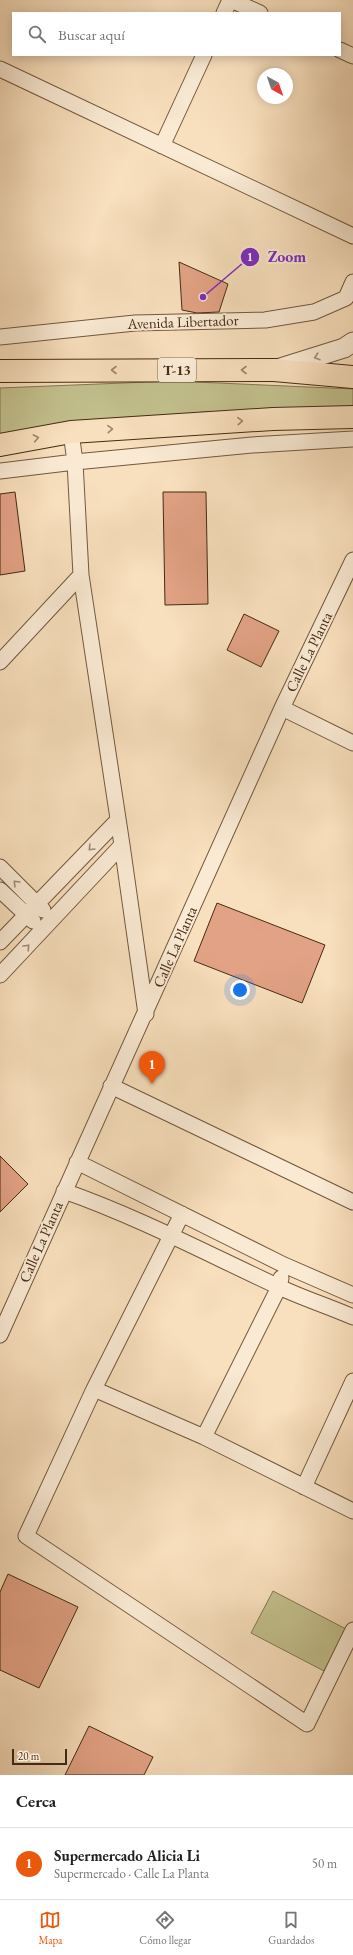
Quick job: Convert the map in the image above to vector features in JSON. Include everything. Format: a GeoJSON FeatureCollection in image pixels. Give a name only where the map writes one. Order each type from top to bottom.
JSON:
{"type":"FeatureCollection","features":[{"type":"Feature","properties":{"kind":"highway","name":"T-13"},"geometry":{"type":"LineString","coordinates":[[0,370],[274,370],[353,377]]}},
{"type":"Feature","properties":{"kind":"highway"},"geometry":{"type":"LineString","coordinates":[[0,445],[71,432],[265,420],[353,417]]}},
{"type":"Feature","properties":{"kind":"street"},"geometry":{"type":"LineString","coordinates":[[225,12],[231,0],[258,12]]}},
{"type":"Feature","properties":{"kind":"street"},"geometry":{"type":"LineString","coordinates":[[341,50],[353,56]]}},
{"type":"Feature","properties":{"kind":"street"},"geometry":{"type":"LineString","coordinates":[[162,146],[204,56]]}},
{"type":"Feature","properties":{"kind":"street"},"geometry":{"type":"LineString","coordinates":[[0,68],[353,236]]}},
{"type":"Feature","properties":{"kind":"street","name":"Avenida Libertador"},"geometry":{"type":"LineString","coordinates":[[0,337],[135,323],[265,320],[314,312],[346,298],[353,282]]}},
{"type":"Feature","properties":{"kind":"street"},"geometry":{"type":"LineString","coordinates":[[274,370],[344,348],[353,342]]}},
{"type":"Feature","properties":{"kind":"street"},"geometry":{"type":"LineString","coordinates":[[71,432],[75,462],[81,575],[146,1014]]}},
{"type":"Feature","properties":{"kind":"street"},"geometry":{"type":"LineString","coordinates":[[0,471],[75,462],[252,445],[353,439]]}},
{"type":"Feature","properties":{"kind":"street","name":"Calle La Planta"},"geometry":{"type":"LineString","coordinates":[[0,1335],[111,1086],[146,1014],[282,708],[353,560]]}},
{"type":"Feature","properties":{"kind":"street"},"geometry":{"type":"LineString","coordinates":[[0,662],[81,575]]}},
{"type":"Feature","properties":{"kind":"street"},"geometry":{"type":"LineString","coordinates":[[282,708],[353,743]]}},
{"type":"Feature","properties":{"kind":"street"},"geometry":{"type":"LineString","coordinates":[[0,942],[118,820]]}},
{"type":"Feature","properties":{"kind":"street"},"geometry":{"type":"LineString","coordinates":[[0,975],[122,845]]}},
{"type":"Feature","properties":{"kind":"street"},"geometry":{"type":"LineString","coordinates":[[0,867],[52,919]]}},
{"type":"Feature","properties":{"kind":"street"},"geometry":{"type":"LineString","coordinates":[[0,890],[42,930]]}},
{"type":"Feature","properties":{"kind":"street"},"geometry":{"type":"LineString","coordinates":[[111,1086],[353,1202]]}},
{"type":"Feature","properties":{"kind":"street"},"geometry":{"type":"LineString","coordinates":[[77,1162],[284,1265],[353,1295]]}},
{"type":"Feature","properties":{"kind":"street"},"geometry":{"type":"LineString","coordinates":[[64,1191],[104,1205],[171,1234],[279,1287],[353,1317]]}},
{"type":"Feature","properties":{"kind":"street"},"geometry":{"type":"LineString","coordinates":[[182,1214],[94,1389],[26,1536],[307,1724],[353,1630]]}},
{"type":"Feature","properties":{"kind":"street"},"geometry":{"type":"LineString","coordinates":[[204,1437],[279,1287],[284,1265]]}},
{"type":"Feature","properties":{"kind":"street"},"geometry":{"type":"LineString","coordinates":[[304,1487],[353,1381]]}},
{"type":"Feature","properties":{"kind":"street"},"geometry":{"type":"LineString","coordinates":[[94,1389],[204,1437],[353,1511]]}},
{"type":"Feature","properties":{"kind":"shaded area"},"geometry":{"type":"Polygon","coordinates":[[[173,381],[353,389],[353,409],[204,412],[0,435],[0,388],[173,381]]]}},
{"type":"Feature","properties":{"kind":"shaded area"},"geometry":{"type":"Polygon","coordinates":[[[273,1591],[346,1629],[324,1671],[251,1633],[273,1591]]]}},
{"type":"Feature","properties":{"kind":"building"},"geometry":{"type":"Polygon","coordinates":[[[179,262],[228,284],[219,312],[197,313],[182,310],[179,262]]]}},
{"type":"Feature","properties":{"kind":"building"},"geometry":{"type":"Polygon","coordinates":[[[15,492],[25,571],[0,575],[0,494],[15,492]]]}},
{"type":"Feature","properties":{"kind":"building"},"geometry":{"type":"Polygon","coordinates":[[[163,492],[206,492],[208,604],[165,605],[163,492]]]}},
{"type":"Feature","properties":{"kind":"building"},"geometry":{"type":"Polygon","coordinates":[[[244,614],[279,631],[261,667],[227,650],[244,614]]]}},
{"type":"Feature","properties":{"kind":"building"},"geometry":{"type":"Polygon","coordinates":[[[217,903],[325,945],[302,1003],[194,961],[217,903]]]}},
{"type":"Feature","properties":{"kind":"building"},"geometry":{"type":"Polygon","coordinates":[[[0,1156],[28,1184],[0,1212],[0,1156]]]}},
{"type":"Feature","properties":{"kind":"building"},"geometry":{"type":"Polygon","coordinates":[[[8,1574],[78,1607],[39,1688],[0,1670],[0,1592],[8,1574]]]}},
{"type":"Feature","properties":{"kind":"building"},"geometry":{"type":"Polygon","coordinates":[[[89,1726],[153,1757],[144,1775],[65,1775],[89,1726]]]}},
{"type":"Feature","properties":{"kind":"place","name":"Zoom"},"geometry":{"type":"Point","coordinates":[203,297]}},
{"type":"Feature","properties":{"kind":"place","name":"Supermercado Alicia Li"},"geometry":{"type":"Point","coordinates":[152,1084]}}]}
